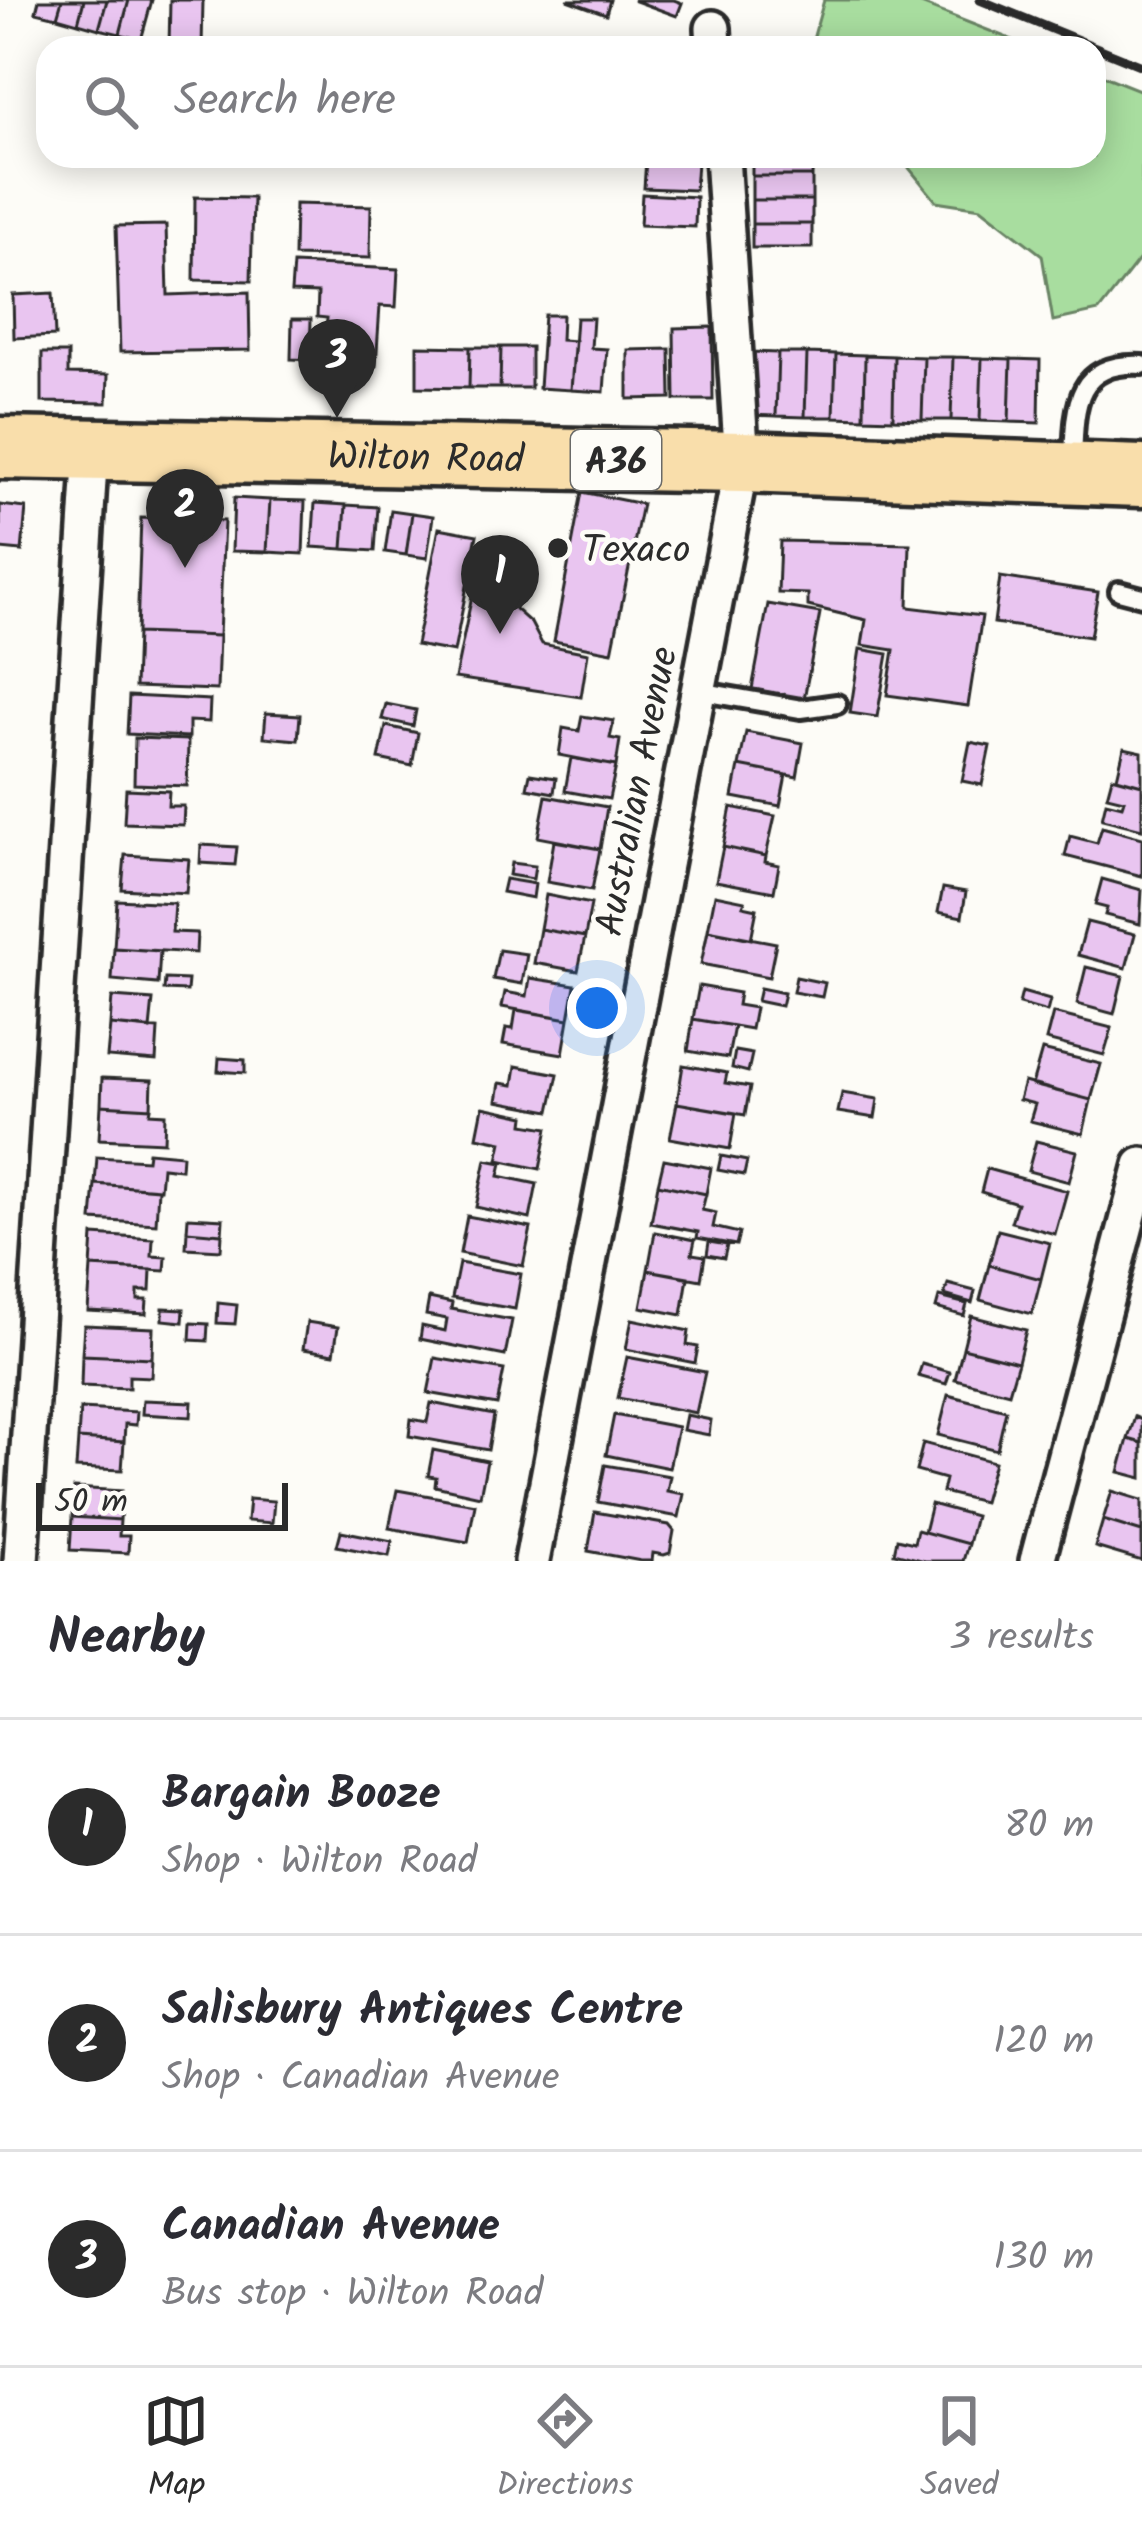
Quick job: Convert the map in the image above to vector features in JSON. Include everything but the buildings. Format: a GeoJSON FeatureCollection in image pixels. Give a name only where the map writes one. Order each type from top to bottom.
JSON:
{"type":"FeatureCollection","features":[{"type":"Feature","properties":{"kind":"highway","name":"Wilton Road"},"geometry":{"type":"LineString","coordinates":[[0,448],[742,462],[1142,476]]}},
{"type":"Feature","properties":{"kind":"street","name":"Australian Avenue"},"geometry":{"type":"LineString","coordinates":[[532,1561],[742,462],[723,168]]}},
{"type":"Feature","properties":{"kind":"street"},"geometry":{"type":"LineString","coordinates":[[21,1561],[91,449]]}},
{"type":"Feature","properties":{"kind":"street"},"geometry":{"type":"LineString","coordinates":[[1037,1561],[1142,1165]]}},
{"type":"Feature","properties":{"kind":"lane"},"geometry":{"type":"LineString","coordinates":[[1072,474],[1075,416],[1082,390],[1099,372],[1118,364],[1142,365]]}},
{"type":"Feature","properties":{"kind":"lane"},"geometry":{"type":"LineString","coordinates":[[1119,591],[1142,597]]}},
{"type":"Feature","properties":{"kind":"lane"},"geometry":{"type":"LineString","coordinates":[[698,691],[801,709],[837,704]]}},
{"type":"Feature","properties":{"kind":"green space"},"geometry":{"type":"Polygon","coordinates":[[[824,0],[911,0],[1002,36],[814,36],[824,0]]]}},
{"type":"Feature","properties":{"kind":"green space"},"geometry":{"type":"Polygon","coordinates":[[[1106,77],[1142,91],[1142,256],[1099,311],[1053,321],[1042,255],[981,208],[936,201],[909,168],[1106,168],[1106,77]]]}},
{"type":"Feature","properties":{"kind":"railway"},"geometry":{"type":"LineString","coordinates":[[980,0],[1068,36]]}},
{"type":"Feature","properties":{"kind":"railway"},"geometry":{"type":"LineString","coordinates":[[1106,51],[1142,66]]}},
{"type":"Feature","properties":{"kind":"place","name":"Canadian Avenue"},"geometry":{"type":"Point","coordinates":[337,418]}},
{"type":"Feature","properties":{"kind":"place","name":"Texaco"},"geometry":{"type":"Point","coordinates":[558,548]}},
{"type":"Feature","properties":{"kind":"place","name":"Salisbury Antiques Centre"},"geometry":{"type":"Point","coordinates":[185,568]}},
{"type":"Feature","properties":{"kind":"place","name":"Bargain Booze"},"geometry":{"type":"Point","coordinates":[500,634]}}]}
